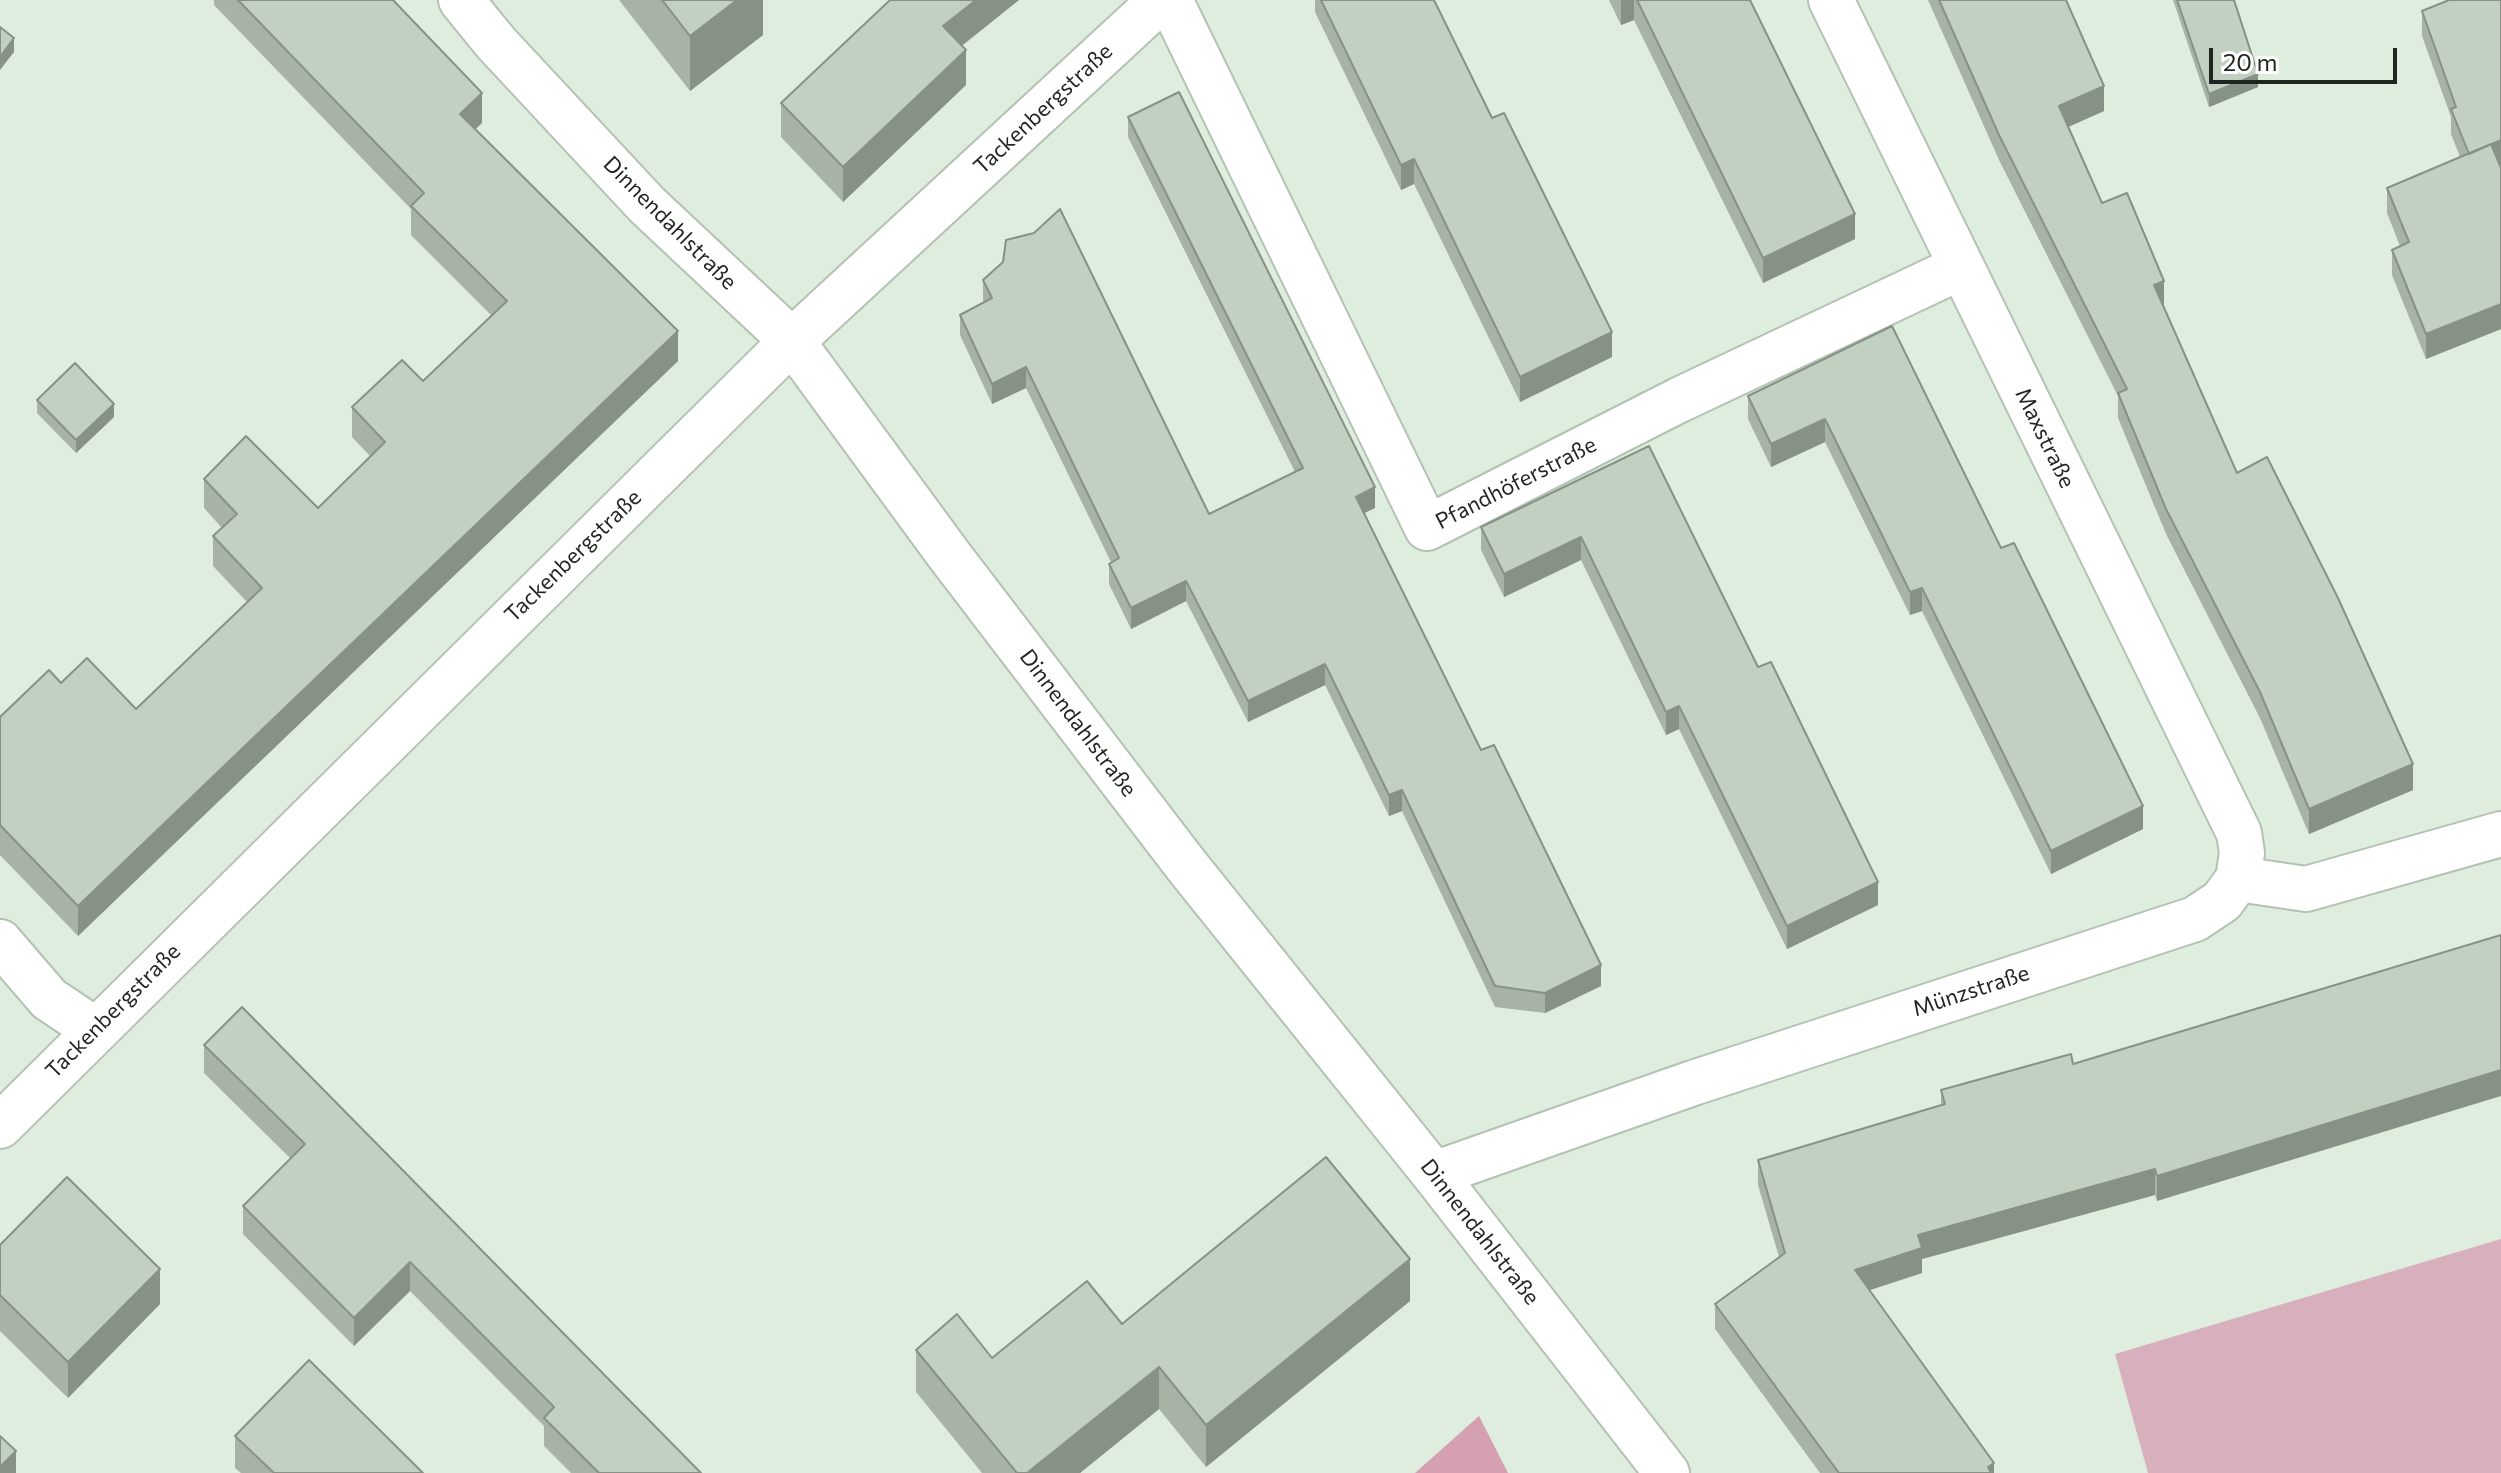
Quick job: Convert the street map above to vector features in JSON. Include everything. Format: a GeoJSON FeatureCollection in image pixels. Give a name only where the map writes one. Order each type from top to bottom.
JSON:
{"type":"FeatureCollection","features":[{"type":"Feature","properties":{"kind":"street","name":"Dinnendahlstraße"},"geometry":{"type":"LineString","coordinates":[[461,0],[496,43],[647,205],[792,341],[949,555],[1177,852],[1667,1473]]}},
{"type":"Feature","properties":{"kind":"street","name":"Tackenbergstraße"},"geometry":{"type":"LineString","coordinates":[[0,1126],[94,1029],[792,341],[1161,0]]}},
{"type":"Feature","properties":{"kind":"street","name":"Pfandhöferstraße"},"geometry":{"type":"LineString","coordinates":[[1170,0],[1427,528],[1679,400],[1961,267]]}},
{"type":"Feature","properties":{"kind":"street","name":"Maxstraße"},"geometry":{"type":"LineString","coordinates":[[1831,0],[2239,833],[2242,853],[2238,879]]}},
{"type":"Feature","properties":{"kind":"street"},"geometry":{"type":"LineString","coordinates":[[2238,879],[2306,889],[2501,834]]}},
{"type":"Feature","properties":{"kind":"street","name":"Münzstraße"},"geometry":{"type":"LineString","coordinates":[[1434,1174],[1693,1083],[2195,919],[2222,901],[2238,879]]}},
{"type":"Feature","properties":{"kind":"street"},"geometry":{"type":"LineString","coordinates":[[0,942],[49,999],[94,1029]]}},
{"type":"Feature","properties":{"kind":"shaded area"},"geometry":{"type":"Polygon","coordinates":[[[2501,1239],[2501,1473],[2148,1473],[2115,1354],[2501,1239]]]}},
{"type":"Feature","properties":{"kind":"shaded area"},"geometry":{"type":"Polygon","coordinates":[[[1479,1416],[1508,1473],[1415,1473],[1479,1416]]]}},
{"type":"Feature","properties":{"kind":"building"},"geometry":{"type":"Polygon","coordinates":[[[238,0],[393,0],[482,93],[460,114],[678,331],[78,906],[0,825],[0,717],[49,670],[61,683],[87,658],[136,709],[262,588],[213,536],[237,514],[204,479],[246,436],[318,508],[385,442],[352,407],[402,360],[423,381],[507,301],[411,206],[424,193],[238,0]]]}},
{"type":"Feature","properties":{"kind":"building"},"geometry":{"type":"Polygon","coordinates":[[[662,0],[737,0],[690,36],[662,0]]]}},
{"type":"Feature","properties":{"kind":"building"},"geometry":{"type":"Polygon","coordinates":[[[890,0],[976,0],[943,26],[966,50],[843,167],[781,103],[890,0]]]}},
{"type":"Feature","properties":{"kind":"building"},"geometry":{"type":"Polygon","coordinates":[[[1321,0],[1434,0],[1492,118],[1504,113],[1612,332],[1520,377],[1414,159],[1401,165],[1321,0]]]}},
{"type":"Feature","properties":{"kind":"building"},"geometry":{"type":"Polygon","coordinates":[[[1637,0],[1750,0],[1855,214],[1763,258],[1637,0]]]}},
{"type":"Feature","properties":{"kind":"building"},"geometry":{"type":"Polygon","coordinates":[[[1939,0],[2066,0],[2104,86],[2059,106],[2102,203],[2127,193],[2164,281],[2154,285],[2237,473],[2267,457],[2338,598],[2413,764],[2309,809],[2260,692],[2166,509],[2118,393],[2127,389],[1999,135],[1939,0]]]}},
{"type":"Feature","properties":{"kind":"building"},"geometry":{"type":"Polygon","coordinates":[[[2177,0],[2234,0],[2258,74],[2209,94],[2177,0]]]}},
{"type":"Feature","properties":{"kind":"building"},"geometry":{"type":"Polygon","coordinates":[[[2449,0],[2501,0],[2501,140],[2469,154],[2451,109],[2456,107],[2422,11],[2449,0]]]}},
{"type":"Feature","properties":{"kind":"building"},"geometry":{"type":"Polygon","coordinates":[[[0,27],[14,38],[0,57],[0,27]]]}},
{"type":"Feature","properties":{"kind":"building"},"geometry":{"type":"Polygon","coordinates":[[[1179,92],[1375,487],[1356,497],[1481,750],[1494,745],[1601,965],[1545,993],[1495,986],[1402,790],[1389,795],[1325,664],[1248,701],[1186,581],[1131,608],[1109,564],[1119,558],[1026,367],[992,384],[960,315],[992,298],[983,280],[1003,262],[1006,240],[1034,233],[1060,209],[1209,514],[1303,468],[1128,117],[1179,92]]]}},
{"type":"Feature","properties":{"kind":"building"},"geometry":{"type":"Polygon","coordinates":[[[2491,144],[2501,168],[2501,304],[2426,334],[2392,250],[2409,242],[2387,188],[2491,144]]]}},
{"type":"Feature","properties":{"kind":"building"},"geometry":{"type":"Polygon","coordinates":[[[1892,326],[2001,548],[2014,543],[2143,806],[2051,851],[1922,588],[1910,592],[1825,419],[1771,444],[1748,396],[1892,326]]]}},
{"type":"Feature","properties":{"kind":"building"},"geometry":{"type":"Polygon","coordinates":[[[75,363],[114,404],[76,440],[37,400],[75,363]]]}},
{"type":"Feature","properties":{"kind":"building"},"geometry":{"type":"Polygon","coordinates":[[[1649,446],[1758,667],[1771,662],[1878,882],[1787,926],[1679,706],[1666,712],[1581,537],[1504,574],[1481,527],[1649,446]]]}},
{"type":"Feature","properties":{"kind":"building"},"geometry":{"type":"Polygon","coordinates":[[[2501,935],[2501,1070],[2157,1176],[2155,1169],[1918,1235],[1922,1248],[1855,1270],[1994,1463],[1988,1467],[1991,1473],[1839,1473],[1715,1304],[1785,1253],[1758,1160],[1945,1104],[1941,1090],[2071,1054],[2073,1064],[2501,935]]]}},
{"type":"Feature","properties":{"kind":"building"},"geometry":{"type":"Polygon","coordinates":[[[242,1007],[701,1473],[599,1473],[544,1418],[554,1407],[410,1262],[354,1318],[243,1206],[305,1144],[204,1045],[242,1007]]]}},
{"type":"Feature","properties":{"kind":"building"},"geometry":{"type":"Polygon","coordinates":[[[1326,1157],[1410,1259],[1206,1425],[1159,1367],[1027,1473],[1017,1473],[916,1350],[957,1314],[992,1358],[1087,1281],[1122,1324],[1326,1157]]]}},
{"type":"Feature","properties":{"kind":"building"},"geometry":{"type":"Polygon","coordinates":[[[67,1177],[160,1269],[68,1362],[0,1295],[0,1245],[67,1177]]]}},
{"type":"Feature","properties":{"kind":"building"},"geometry":{"type":"Polygon","coordinates":[[[309,1360],[423,1473],[274,1473],[235,1436],[309,1360]]]}},
{"type":"Feature","properties":{"kind":"building"},"geometry":{"type":"Polygon","coordinates":[[[0,1436],[16,1451],[0,1467],[0,1436]]]}}]}
